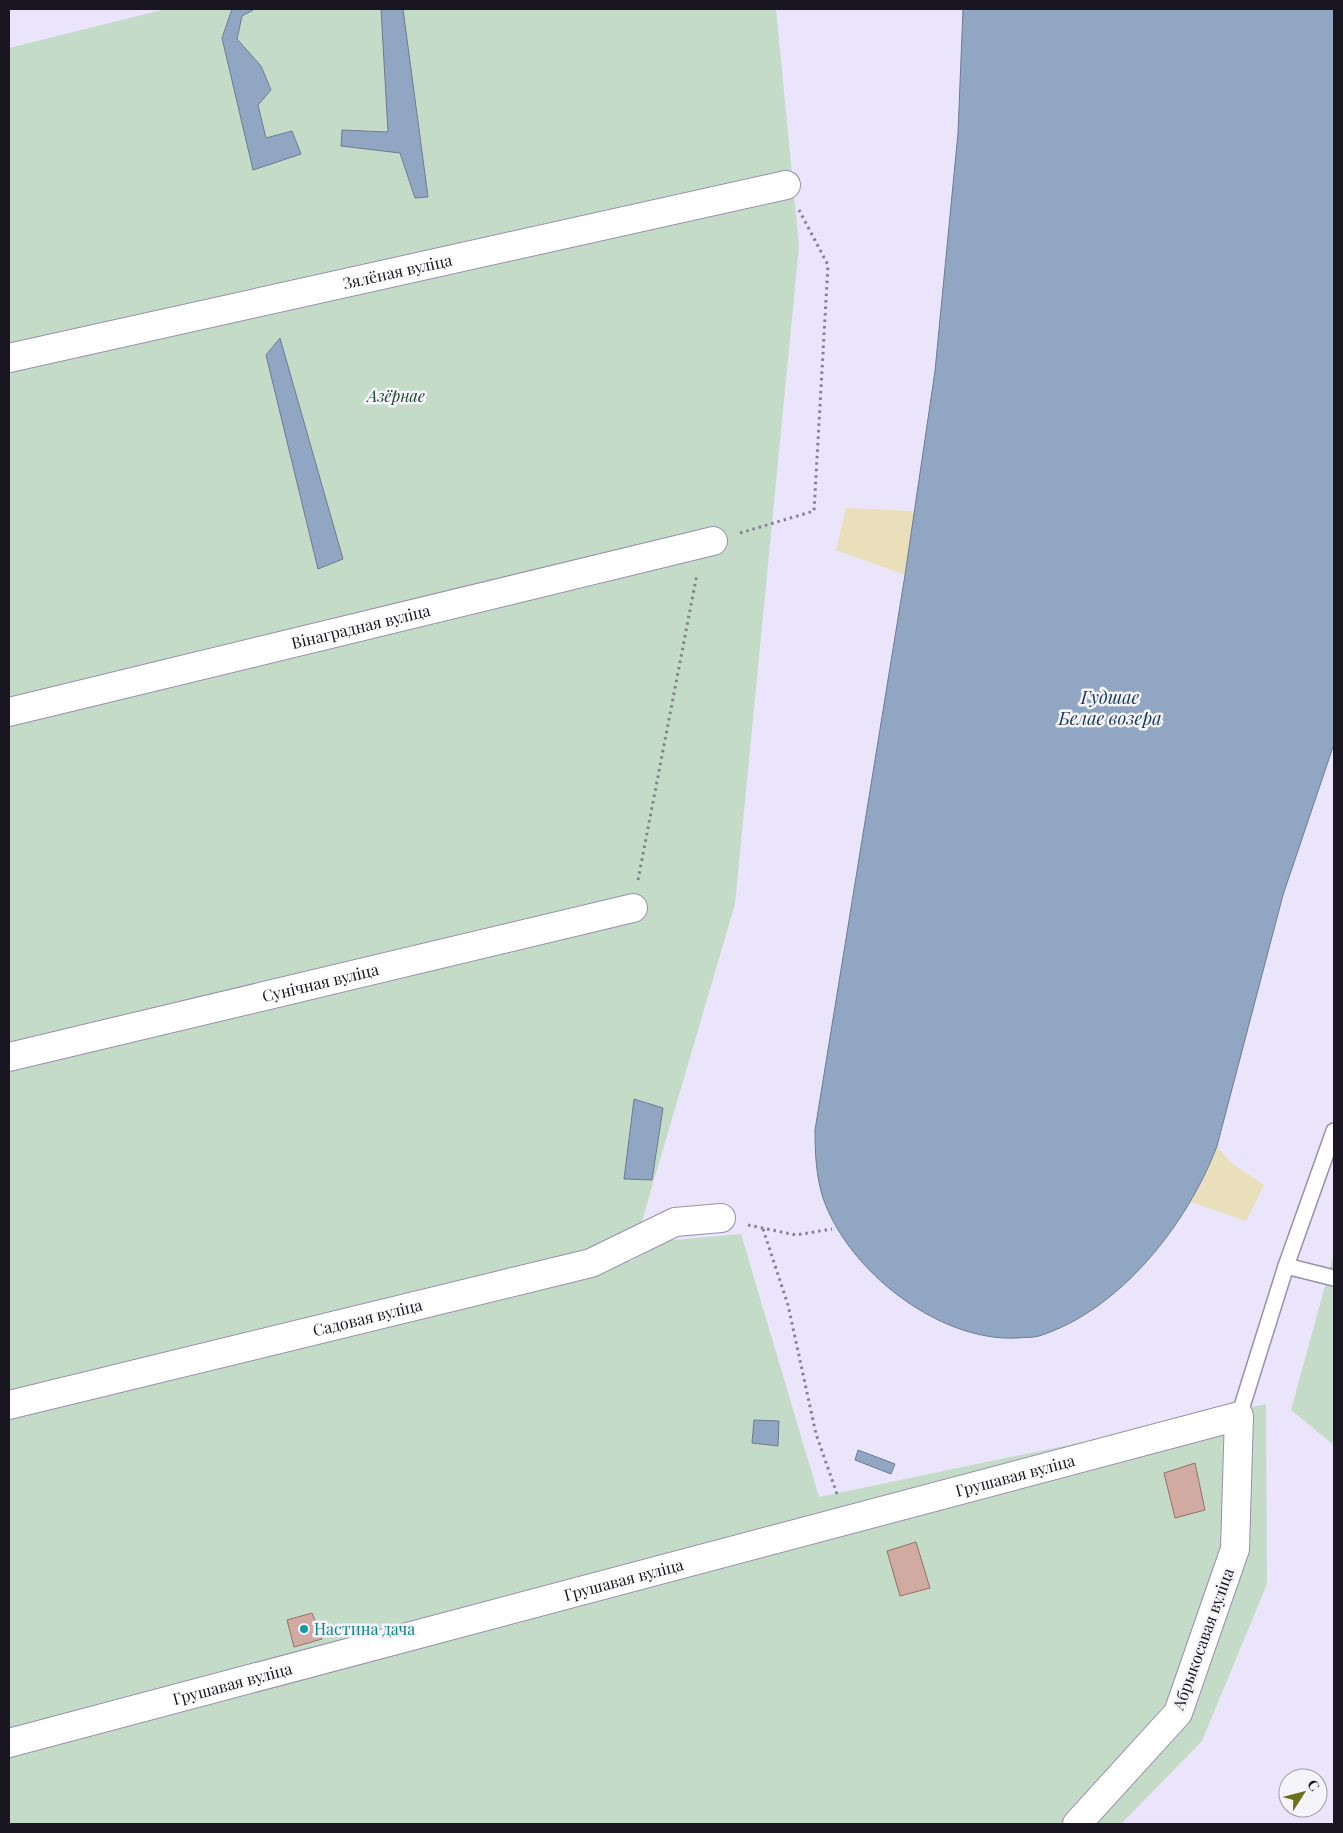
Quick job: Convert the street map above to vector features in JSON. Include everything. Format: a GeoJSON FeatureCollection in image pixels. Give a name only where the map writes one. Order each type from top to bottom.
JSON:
{"type":"FeatureCollection","features":[{"type":"Feature","properties":{"kind":"street","name":"Зялёная вуліца"},"geometry":{"type":"LineString","coordinates":[[9,358],[786,185]]}},
{"type":"Feature","properties":{"kind":"street","name":"Вінаградная вуліца"},"geometry":{"type":"LineString","coordinates":[[9,712],[708,543]]}},
{"type":"Feature","properties":{"kind":"street","name":"Сунічная вуліца"},"geometry":{"type":"LineString","coordinates":[[9,1057],[633,908]]}},
{"type":"Feature","properties":{"kind":"street","name":"Садовая вуліца"},"geometry":{"type":"LineString","coordinates":[[9,1406],[591,1263],[675,1222],[721,1218]]}},
{"type":"Feature","properties":{"kind":"street","name":"Грушавая вуліца"},"geometry":{"type":"LineString","coordinates":[[9,1744],[1239,1416]]}},
{"type":"Feature","properties":{"kind":"street","name":"Абрыкосавая вуліца"},"geometry":{"type":"LineString","coordinates":[[1077,1824],[1178,1713],[1235,1549],[1239,1416]]}},
{"type":"Feature","properties":{"kind":"lane"},"geometry":{"type":"LineString","coordinates":[[1239,1416],[1286,1266],[1334,1131]]}},
{"type":"Feature","properties":{"kind":"lane"},"geometry":{"type":"LineString","coordinates":[[1286,1266],[1334,1278]]}},
{"type":"Feature","properties":{"kind":"path"},"geometry":{"type":"LineString","coordinates":[[633,908],[708,543],[814,511],[828,264],[786,185]]}},
{"type":"Feature","properties":{"kind":"path"},"geometry":{"type":"LineString","coordinates":[[721,1218],[762,1229],[796,1235],[832,1229]]}},
{"type":"Feature","properties":{"kind":"path"},"geometry":{"type":"LineString","coordinates":[[762,1229],[788,1305],[816,1434],[846,1520]]}},
{"type":"Feature","properties":{"kind":"green space","name":"Азёрнае"},"geometry":{"type":"Polygon","coordinates":[[[166,9],[776,9],[799,246],[735,904],[630,1262],[663,1241],[741,1234],[819,1497],[1266,1404],[1267,1584],[1202,1741],[1121,1824],[9,1824],[9,48],[166,9]]]}},
{"type":"Feature","properties":{"kind":"green space"},"geometry":{"type":"Polygon","coordinates":[[[1334,1253],[1334,1445],[1291,1410],[1334,1253]]]}},
{"type":"Feature","properties":{"kind":"sand"},"geometry":{"type":"Polygon","coordinates":[[[846,508],[914,511],[905,575],[836,550],[846,508]]]}},
{"type":"Feature","properties":{"kind":"sand"},"geometry":{"type":"Polygon","coordinates":[[[1217,1146],[1230,1162],[1264,1185],[1246,1221],[1191,1202],[1202,1182],[1217,1146]]]}},
{"type":"Feature","properties":{"kind":"water"},"geometry":{"type":"Polygon","coordinates":[[[232,9],[255,9],[242,16],[237,39],[261,66],[271,90],[258,105],[266,138],[292,131],[301,154],[253,170],[222,38],[232,9]]]}},
{"type":"Feature","properties":{"kind":"water"},"geometry":{"type":"Polygon","coordinates":[[[381,9],[403,9],[428,197],[415,198],[400,153],[341,146],[342,130],[388,132],[381,9]]]}},
{"type":"Feature","properties":{"kind":"water","name":"Гудшае Белае возера"},"geometry":{"type":"Polygon","coordinates":[[[963,9],[1334,9],[1334,744],[1283,895],[1217,1146],[1188,1205],[1170,1233],[1148,1260],[1124,1285],[1097,1306],[1069,1324],[1039,1336],[1017,1338],[987,1336],[957,1328],[928,1315],[900,1297],[875,1275],[853,1251],[835,1225],[823,1198],[817,1173],[815,1147],[815,1130],[905,575],[935,371],[958,133],[963,9]]]}},
{"type":"Feature","properties":{"kind":"water"},"geometry":{"type":"Polygon","coordinates":[[[280,338],[343,559],[318,569],[266,355],[280,338]]]}},
{"type":"Feature","properties":{"kind":"water"},"geometry":{"type":"Polygon","coordinates":[[[634,1099],[663,1108],[652,1180],[624,1179],[634,1099]]]}},
{"type":"Feature","properties":{"kind":"water"},"geometry":{"type":"Polygon","coordinates":[[[754,1420],[779,1421],[778,1446],[752,1443],[754,1420]]]}},
{"type":"Feature","properties":{"kind":"water"},"geometry":{"type":"Polygon","coordinates":[[[858,1450],[895,1464],[891,1474],[855,1460],[858,1450]]]}},
{"type":"Feature","properties":{"kind":"building"},"geometry":{"type":"Polygon","coordinates":[[[1195,1463],[1205,1510],[1175,1518],[1164,1473],[1195,1463]]]}},
{"type":"Feature","properties":{"kind":"building"},"geometry":{"type":"Polygon","coordinates":[[[916,1542],[930,1588],[900,1596],[887,1551],[916,1542]]]}},
{"type":"Feature","properties":{"kind":"building","name":"Настина дача"},"geometry":{"type":"Polygon","coordinates":[[[312,1613],[322,1639],[294,1647],[287,1620],[312,1613]]]}},
{"type":"Feature","properties":{"kind":"place","name":"Настина дача"},"geometry":{"type":"Point","coordinates":[304,1629]}}]}
